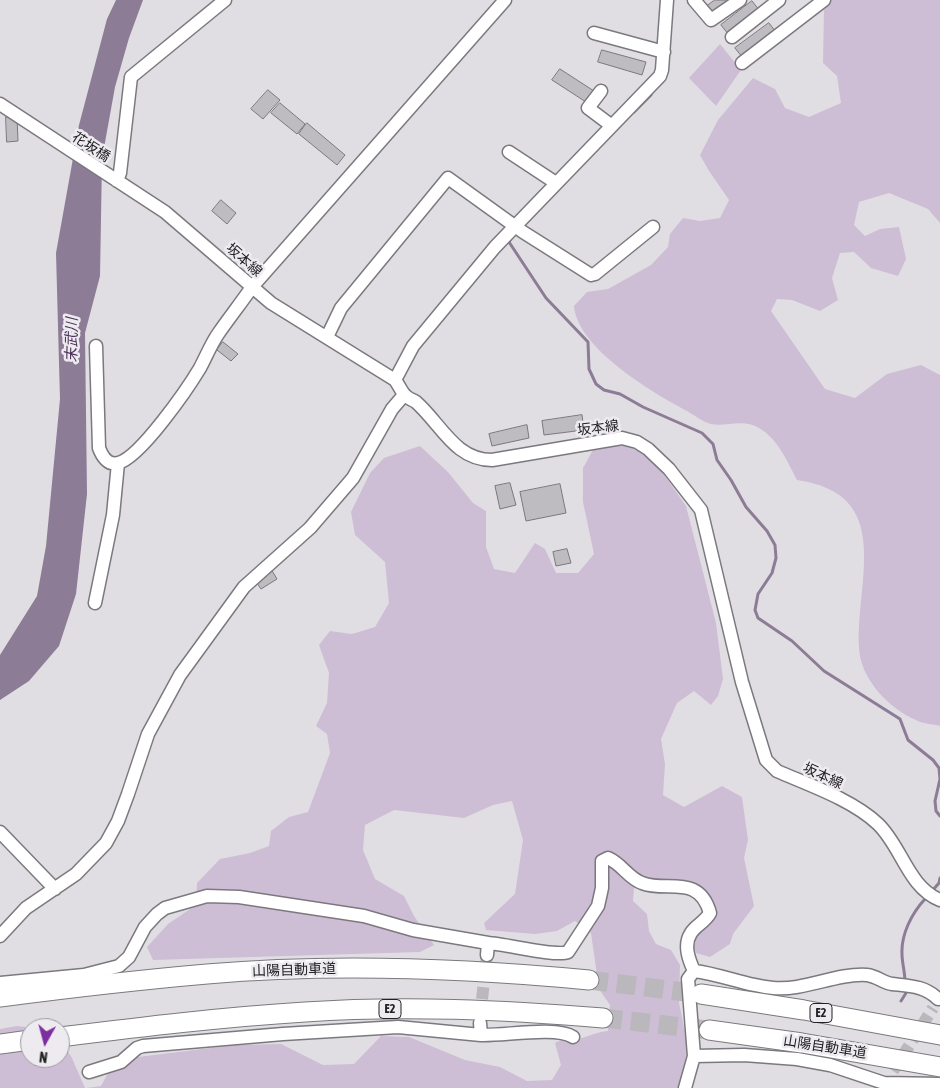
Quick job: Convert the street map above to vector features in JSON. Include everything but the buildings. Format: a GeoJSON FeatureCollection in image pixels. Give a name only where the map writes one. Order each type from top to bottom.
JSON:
{"type":"FeatureCollection","features":[{"type":"Feature","properties":{"kind":"highway","name":"山陽自動車道"},"geometry":{"type":"LineString","coordinates":[[0,997],[208,973],[401,968],[490,971],[589,980]]}},
{"type":"Feature","properties":{"kind":"highway","name":"E2"},"geometry":{"type":"LineString","coordinates":[[701,994],[804,1010],[940,1035]]}},
{"type":"Feature","properties":{"kind":"highway","name":"E2"},"geometry":{"type":"LineString","coordinates":[[70,1036],[178,1023],[305,1012],[421,1008],[508,1010],[603,1018]]}},
{"type":"Feature","properties":{"kind":"highway","name":"山陽自動車道"},"geometry":{"type":"LineString","coordinates":[[709,1030],[940,1067]]}},
{"type":"Feature","properties":{"kind":"highway"},"geometry":{"type":"LineString","coordinates":[[0,1044],[20,1041]]}},
{"type":"Feature","properties":{"kind":"street"},"geometry":{"type":"LineString","coordinates":[[114,179],[120,173],[131,76],[225,0]]}},
{"type":"Feature","properties":{"kind":"street"},"geometry":{"type":"LineString","coordinates":[[96,346],[99,448],[103,457],[110,462],[118,463],[130,456],[151,436],[193,378],[217,335],[252,287],[505,0]]}},
{"type":"Feature","properties":{"kind":"street"},"geometry":{"type":"LineString","coordinates":[[395,380],[414,346],[556,183],[660,76],[664,52],[667,0]]}},
{"type":"Feature","properties":{"kind":"street"},"geometry":{"type":"LineString","coordinates":[[694,0],[711,20],[740,0]]}},
{"type":"Feature","properties":{"kind":"street"},"geometry":{"type":"LineString","coordinates":[[732,37],[779,0]]}},
{"type":"Feature","properties":{"kind":"street"},"geometry":{"type":"LineString","coordinates":[[742,63],[824,0]]}},
{"type":"Feature","properties":{"kind":"street"},"geometry":{"type":"LineString","coordinates":[[594,33],[664,52]]}},
{"type":"Feature","properties":{"kind":"street"},"geometry":{"type":"LineString","coordinates":[[601,91],[588,108],[612,126]]}},
{"type":"Feature","properties":{"kind":"street","name":"花坂橋"},"geometry":{"type":"LineString","coordinates":[[0,104],[55,142],[114,179]]}},
{"type":"Feature","properties":{"kind":"street"},"geometry":{"type":"LineString","coordinates":[[509,152],[556,183]]}},
{"type":"Feature","properties":{"kind":"street"},"geometry":{"type":"LineString","coordinates":[[327,337],[341,308],[448,178],[518,228],[591,275],[595,274],[653,227]]}},
{"type":"Feature","properties":{"kind":"street","name":"坂本線"},"geometry":{"type":"LineString","coordinates":[[114,179],[166,212],[271,303],[395,380],[404,395],[416,402],[455,445],[466,454],[479,460],[492,460],[622,438],[636,442],[648,449],[669,468],[700,510],[742,682],[766,760],[777,771],[866,814],[880,826],[892,842],[919,886],[926,894],[940,900]]}},
{"type":"Feature","properties":{"kind":"street"},"geometry":{"type":"LineString","coordinates":[[0,936],[26,908],[76,874],[106,842],[128,794],[148,734],[187,665],[244,587],[310,528],[353,478],[392,409],[404,395]]}},
{"type":"Feature","properties":{"kind":"street"},"geometry":{"type":"LineString","coordinates":[[95,603],[113,515],[118,463]]}},
{"type":"Feature","properties":{"kind":"street"},"geometry":{"type":"LineString","coordinates":[[0,832],[55,889]]}},
{"type":"Feature","properties":{"kind":"street"},"geometry":{"type":"LineString","coordinates":[[0,983],[84,975],[118,966],[129,957],[145,927],[156,914],[165,908],[208,896],[239,897],[356,914],[488,949],[517,946],[556,954],[568,952],[598,906],[602,888],[602,861],[608,858],[615,861],[629,876],[642,883],[655,887],[669,885],[685,887],[698,894],[707,905],[710,913],[705,921],[691,933],[687,943],[689,961],[694,971]]}},
{"type":"Feature","properties":{"kind":"street"},"geometry":{"type":"LineString","coordinates":[[694,971],[770,988],[787,989],[846,977],[866,975],[877,977],[886,983],[924,988],[937,1001]]}},
{"type":"Feature","properties":{"kind":"street"},"geometry":{"type":"LineString","coordinates":[[684,1088],[694,1056],[688,979],[694,971]]}},
{"type":"Feature","properties":{"kind":"street"},"geometry":{"type":"LineString","coordinates":[[89,1072],[120,1062],[136,1048],[143,1046],[283,1034],[398,1027],[552,1032],[568,1034],[573,1037]]}},
{"type":"Feature","properties":{"kind":"street"},"geometry":{"type":"LineString","coordinates":[[694,1056],[744,1055],[796,1059],[830,1065],[878,1083],[940,1084]]}},
{"type":"Feature","properties":{"kind":"street"},"geometry":{"type":"LineString","coordinates":[[878,1083],[893,1071]]}},
{"type":"Feature","properties":{"kind":"shaded area"},"geometry":{"type":"Polygon","coordinates":[[[829,0],[940,0],[940,223],[928,209],[889,193],[859,202],[854,225],[865,236],[880,229],[899,227],[906,259],[898,276],[871,268],[854,252],[840,253],[832,278],[838,300],[820,311],[792,300],[777,299],[771,311],[825,389],[855,398],[887,374],[921,365],[940,375],[940,726],[920,722],[897,709],[878,692],[865,670],[859,647],[864,544],[859,521],[848,503],[828,488],[797,480],[777,444],[759,428],[741,423],[717,425],[708,423],[637,381],[619,368],[588,338],[578,322],[574,306],[587,292],[608,289],[651,265],[668,247],[670,234],[683,218],[700,221],[720,218],[729,200],[700,155],[718,120],[753,78],[775,89],[785,108],[809,117],[841,103],[837,76],[823,63],[824,10],[829,0]]]}},
{"type":"Feature","properties":{"kind":"shaded area"},"geometry":{"type":"Polygon","coordinates":[[[720,44],[741,70],[716,106],[689,78],[720,44]]]}},
{"type":"Feature","properties":{"kind":"shaded area"},"geometry":{"type":"Polygon","coordinates":[[[624,445],[643,453],[663,473],[686,506],[716,623],[723,679],[718,696],[711,705],[694,691],[677,703],[661,739],[665,764],[663,795],[684,807],[722,786],[742,797],[748,840],[744,858],[754,906],[733,934],[730,944],[710,957],[696,953],[691,941],[712,903],[656,883],[634,888],[633,901],[647,914],[649,931],[656,944],[671,950],[680,965],[679,1003],[688,1046],[680,1088],[86,1088],[101,1086],[108,1073],[130,1058],[235,1045],[281,1044],[323,1065],[354,1064],[381,1036],[409,1037],[465,1060],[500,1067],[527,1081],[552,1080],[561,1065],[555,1043],[561,1040],[579,1039],[608,1031],[610,1005],[599,989],[591,933],[575,921],[557,931],[535,934],[486,930],[484,923],[515,894],[523,840],[512,801],[493,805],[464,818],[394,810],[365,825],[363,850],[375,879],[404,896],[414,916],[434,945],[420,952],[153,960],[147,947],[168,924],[196,905],[197,883],[220,859],[250,853],[269,846],[271,831],[289,817],[308,812],[330,753],[327,734],[316,726],[327,703],[329,673],[319,645],[330,631],[352,634],[375,627],[389,603],[385,562],[355,535],[351,512],[370,473],[384,458],[420,446],[448,472],[473,503],[486,511],[486,547],[494,569],[515,573],[535,543],[545,549],[556,573],[578,573],[594,554],[583,502],[583,468],[594,448],[624,445]]]}},
{"type":"Feature","properties":{"kind":"shaded area"},"geometry":{"type":"Polygon","coordinates":[[[20,1026],[20,1068],[70,1068],[70,1055],[85,1088],[0,1088],[0,1029],[20,1026]]]}},
{"type":"Feature","properties":{"kind":"water","name":"末武川"},"geometry":{"type":"Polygon","coordinates":[[[116,0],[143,0],[129,38],[115,87],[102,159],[100,276],[85,333],[87,494],[76,594],[59,646],[29,681],[0,700],[0,655],[37,596],[46,546],[60,399],[56,253],[79,125],[107,19],[116,0]]]}},
{"type":"Feature","properties":{"kind":"waterway"},"geometry":{"type":"LineString","coordinates":[[634,112],[651,95]]}},
{"type":"Feature","properties":{"kind":"waterway"},"geometry":{"type":"LineString","coordinates":[[510,240],[509,242],[546,298],[588,342],[589,369],[596,384],[604,390],[620,394],[643,407],[702,433],[713,444],[717,460],[746,507],[767,531],[775,545],[776,558],[772,573],[758,594],[755,610],[758,618],[792,641],[824,671],[900,719],[908,740],[933,760],[939,768],[940,779],[935,801],[936,811],[940,816]]}},
{"type":"Feature","properties":{"kind":"waterway"},"geometry":{"type":"LineString","coordinates":[[932,891],[939,883],[940,878]]}},
{"type":"Feature","properties":{"kind":"waterway"},"geometry":{"type":"LineString","coordinates":[[905,982],[902,957],[903,939],[912,917],[925,899]]}},
{"type":"Feature","properties":{"kind":"waterway"},"geometry":{"type":"LineString","coordinates":[[901,1001],[906,993],[905,988]]}},
{"type":"Feature","properties":{"kind":"tunnel"},"geometry":{"type":"LineString","coordinates":[[480,1017],[487,955]]}},
{"type":"Feature","properties":{"kind":"tunnel"},"geometry":{"type":"LineString","coordinates":[[589,980],[701,994]]}},
{"type":"Feature","properties":{"kind":"tunnel"},"geometry":{"type":"LineString","coordinates":[[893,1071],[933,1008]]}},
{"type":"Feature","properties":{"kind":"tunnel"},"geometry":{"type":"LineString","coordinates":[[603,1018],[709,1030]]}}]}
